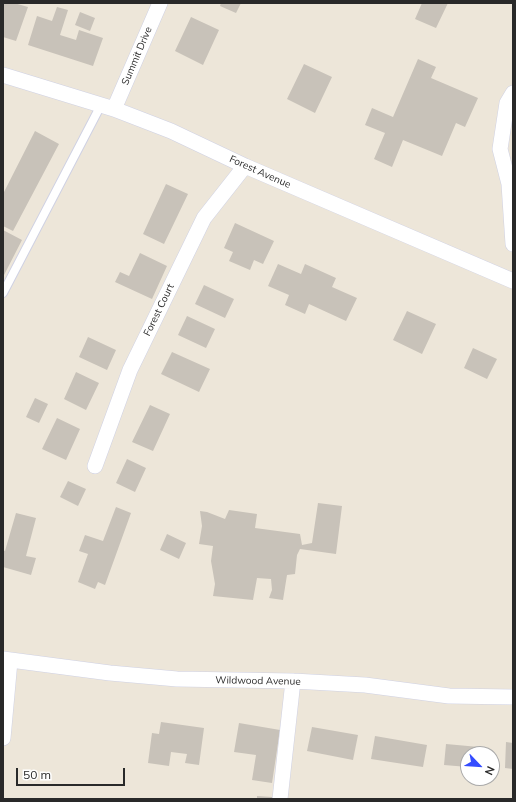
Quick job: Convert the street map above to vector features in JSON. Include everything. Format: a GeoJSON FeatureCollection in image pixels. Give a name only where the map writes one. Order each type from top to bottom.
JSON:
{"type":"FeatureCollection","features":[{"type":"Feature","properties":{"kind":"street","name":"Summit Drive"},"geometry":{"type":"LineString","coordinates":[[107,107],[160,3]]}},
{"type":"Feature","properties":{"kind":"street","name":"Forest Avenue"},"geometry":{"type":"LineString","coordinates":[[3,75],[107,107],[171,131],[245,166],[513,281]]}},
{"type":"Feature","properties":{"kind":"street"},"geometry":{"type":"LineString","coordinates":[[513,93],[507,103],[500,149],[509,184],[513,244]]}},
{"type":"Feature","properties":{"kind":"street","name":"Forest Court"},"geometry":{"type":"LineString","coordinates":[[95,466],[130,370],[204,218],[245,166]]}},
{"type":"Feature","properties":{"kind":"street"},"geometry":{"type":"LineString","coordinates":[[3,738],[7,660]]}},
{"type":"Feature","properties":{"kind":"street","name":"Wildwood Avenue"},"geometry":{"type":"LineString","coordinates":[[7,660],[177,679],[293,681],[365,685],[449,696],[513,697]]}},
{"type":"Feature","properties":{"kind":"street"},"geometry":{"type":"LineString","coordinates":[[280,799],[293,681]]}},
{"type":"Feature","properties":{"kind":"lane"},"geometry":{"type":"LineString","coordinates":[[3,293],[107,107]]}},
{"type":"Feature","properties":{"kind":"building"},"geometry":{"type":"Polygon","coordinates":[[[3,3],[14,3],[28,7],[16,41],[3,37],[3,3]]]}},
{"type":"Feature","properties":{"kind":"building"},"geometry":{"type":"Polygon","coordinates":[[[221,3],[241,3],[236,13],[220,6],[221,3]]]}},
{"type":"Feature","properties":{"kind":"building"},"geometry":{"type":"Polygon","coordinates":[[[422,3],[448,3],[436,28],[415,19],[422,3]]]}},
{"type":"Feature","properties":{"kind":"building"},"geometry":{"type":"Polygon","coordinates":[[[57,7],[68,10],[60,35],[76,40],[79,30],[103,38],[93,66],[28,45],[37,16],[52,21],[57,7]]]}},
{"type":"Feature","properties":{"kind":"building"},"geometry":{"type":"Polygon","coordinates":[[[80,12],[95,18],[90,31],[75,25],[80,12]]]}},
{"type":"Feature","properties":{"kind":"building"},"geometry":{"type":"Polygon","coordinates":[[[191,17],[219,30],[203,65],[175,51],[191,17]]]}},
{"type":"Feature","properties":{"kind":"building"},"geometry":{"type":"Polygon","coordinates":[[[418,59],[436,67],[431,78],[478,98],[465,127],[456,123],[442,156],[403,140],[392,167],[374,159],[385,133],[365,125],[372,108],[393,117],[418,59]]]}},
{"type":"Feature","properties":{"kind":"building"},"geometry":{"type":"Polygon","coordinates":[[[304,64],[332,77],[315,113],[287,99],[304,64]]]}},
{"type":"Feature","properties":{"kind":"building"},"geometry":{"type":"Polygon","coordinates":[[[35,131],[59,144],[13,231],[3,226],[3,194],[35,131]]]}},
{"type":"Feature","properties":{"kind":"building"},"geometry":{"type":"Polygon","coordinates":[[[166,184],[188,194],[164,244],[143,234],[166,184]]]}},
{"type":"Feature","properties":{"kind":"building"},"geometry":{"type":"Polygon","coordinates":[[[235,223],[274,241],[263,264],[254,260],[250,270],[229,261],[233,252],[224,248],[235,223]]]}},
{"type":"Feature","properties":{"kind":"building"},"geometry":{"type":"Polygon","coordinates":[[[3,230],[22,240],[3,277],[3,230]]]}},
{"type":"Feature","properties":{"kind":"building"},"geometry":{"type":"Polygon","coordinates":[[[140,253],[167,266],[152,299],[115,282],[120,272],[129,276],[140,253]]]}},
{"type":"Feature","properties":{"kind":"building"},"geometry":{"type":"Polygon","coordinates":[[[278,264],[301,274],[305,264],[336,278],[332,287],[357,298],[346,321],[309,304],[305,314],[285,305],[289,295],[268,286],[278,264]]]}},
{"type":"Feature","properties":{"kind":"building"},"geometry":{"type":"Polygon","coordinates":[[[204,285],[234,299],[225,318],[195,304],[204,285]]]}},
{"type":"Feature","properties":{"kind":"building"},"geometry":{"type":"Polygon","coordinates":[[[407,311],[436,324],[422,354],[393,340],[407,311]]]}},
{"type":"Feature","properties":{"kind":"building"},"geometry":{"type":"Polygon","coordinates":[[[187,316],[215,329],[206,348],[178,335],[187,316]]]}},
{"type":"Feature","properties":{"kind":"building"},"geometry":{"type":"Polygon","coordinates":[[[88,337],[116,350],[107,370],[79,357],[88,337]]]}},
{"type":"Feature","properties":{"kind":"building"},"geometry":{"type":"Polygon","coordinates":[[[473,348],[497,359],[487,379],[464,368],[473,348]]]}},
{"type":"Feature","properties":{"kind":"building"},"geometry":{"type":"Polygon","coordinates":[[[172,352],[210,369],[199,392],[161,374],[172,352]]]}},
{"type":"Feature","properties":{"kind":"building"},"geometry":{"type":"Polygon","coordinates":[[[76,372],[99,383],[86,410],[64,399],[76,372]]]}},
{"type":"Feature","properties":{"kind":"building"},"geometry":{"type":"Polygon","coordinates":[[[35,398],[48,404],[39,423],[26,417],[35,398]]]}},
{"type":"Feature","properties":{"kind":"building"},"geometry":{"type":"Polygon","coordinates":[[[150,405],[170,414],[153,451],[132,442],[150,405]]]}},
{"type":"Feature","properties":{"kind":"building"},"geometry":{"type":"Polygon","coordinates":[[[57,418],[80,429],[66,460],[42,449],[57,418]]]}},
{"type":"Feature","properties":{"kind":"building"},"geometry":{"type":"Polygon","coordinates":[[[127,459],[146,468],[135,492],[116,483],[127,459]]]}},
{"type":"Feature","properties":{"kind":"building"},"geometry":{"type":"Polygon","coordinates":[[[68,481],[86,489],[78,506],[60,497],[68,481]]]}},
{"type":"Feature","properties":{"kind":"building"},"geometry":{"type":"Polygon","coordinates":[[[318,503],[342,506],[336,554],[300,549],[297,555],[295,574],[287,575],[283,600],[269,598],[272,590],[271,579],[257,578],[253,600],[213,596],[215,584],[211,561],[213,546],[199,544],[202,526],[200,511],[225,519],[229,510],[257,514],[255,528],[300,534],[302,545],[312,543],[318,503]]]}},
{"type":"Feature","properties":{"kind":"building"},"geometry":{"type":"Polygon","coordinates":[[[116,507],[131,513],[105,585],[98,582],[95,589],[78,582],[88,554],[79,551],[85,535],[103,541],[116,507]]]}},
{"type":"Feature","properties":{"kind":"building"},"geometry":{"type":"Polygon","coordinates":[[[16,513],[36,518],[26,556],[36,558],[31,575],[3,567],[3,550],[5,551],[16,513]]]}},
{"type":"Feature","properties":{"kind":"building"},"geometry":{"type":"Polygon","coordinates":[[[167,534],[186,543],[179,559],[160,550],[167,534]]]}},
{"type":"Feature","properties":{"kind":"building"},"geometry":{"type":"Polygon","coordinates":[[[161,722],[204,728],[199,765],[185,763],[187,754],[171,752],[169,766],[148,763],[152,733],[159,734],[161,722]]]}},
{"type":"Feature","properties":{"kind":"building"},"geometry":{"type":"Polygon","coordinates":[[[239,723],[280,730],[272,783],[252,780],[256,755],[234,752],[239,723]]]}},
{"type":"Feature","properties":{"kind":"building"},"geometry":{"type":"Polygon","coordinates":[[[312,727],[358,735],[353,760],[307,751],[312,727]]]}},
{"type":"Feature","properties":{"kind":"building"},"geometry":{"type":"Polygon","coordinates":[[[375,736],[427,745],[423,767],[371,759],[375,736]]]}},
{"type":"Feature","properties":{"kind":"building"},"geometry":{"type":"Polygon","coordinates":[[[506,742],[513,743],[513,769],[505,768],[506,742]]]}},
{"type":"Feature","properties":{"kind":"building"},"geometry":{"type":"Polygon","coordinates":[[[446,744],[468,746],[460,746],[460,766],[444,765],[446,744]]]}},
{"type":"Feature","properties":{"kind":"building"},"geometry":{"type":"Polygon","coordinates":[[[257,796],[272,797],[272,799],[257,799],[257,796]]]}}]}
